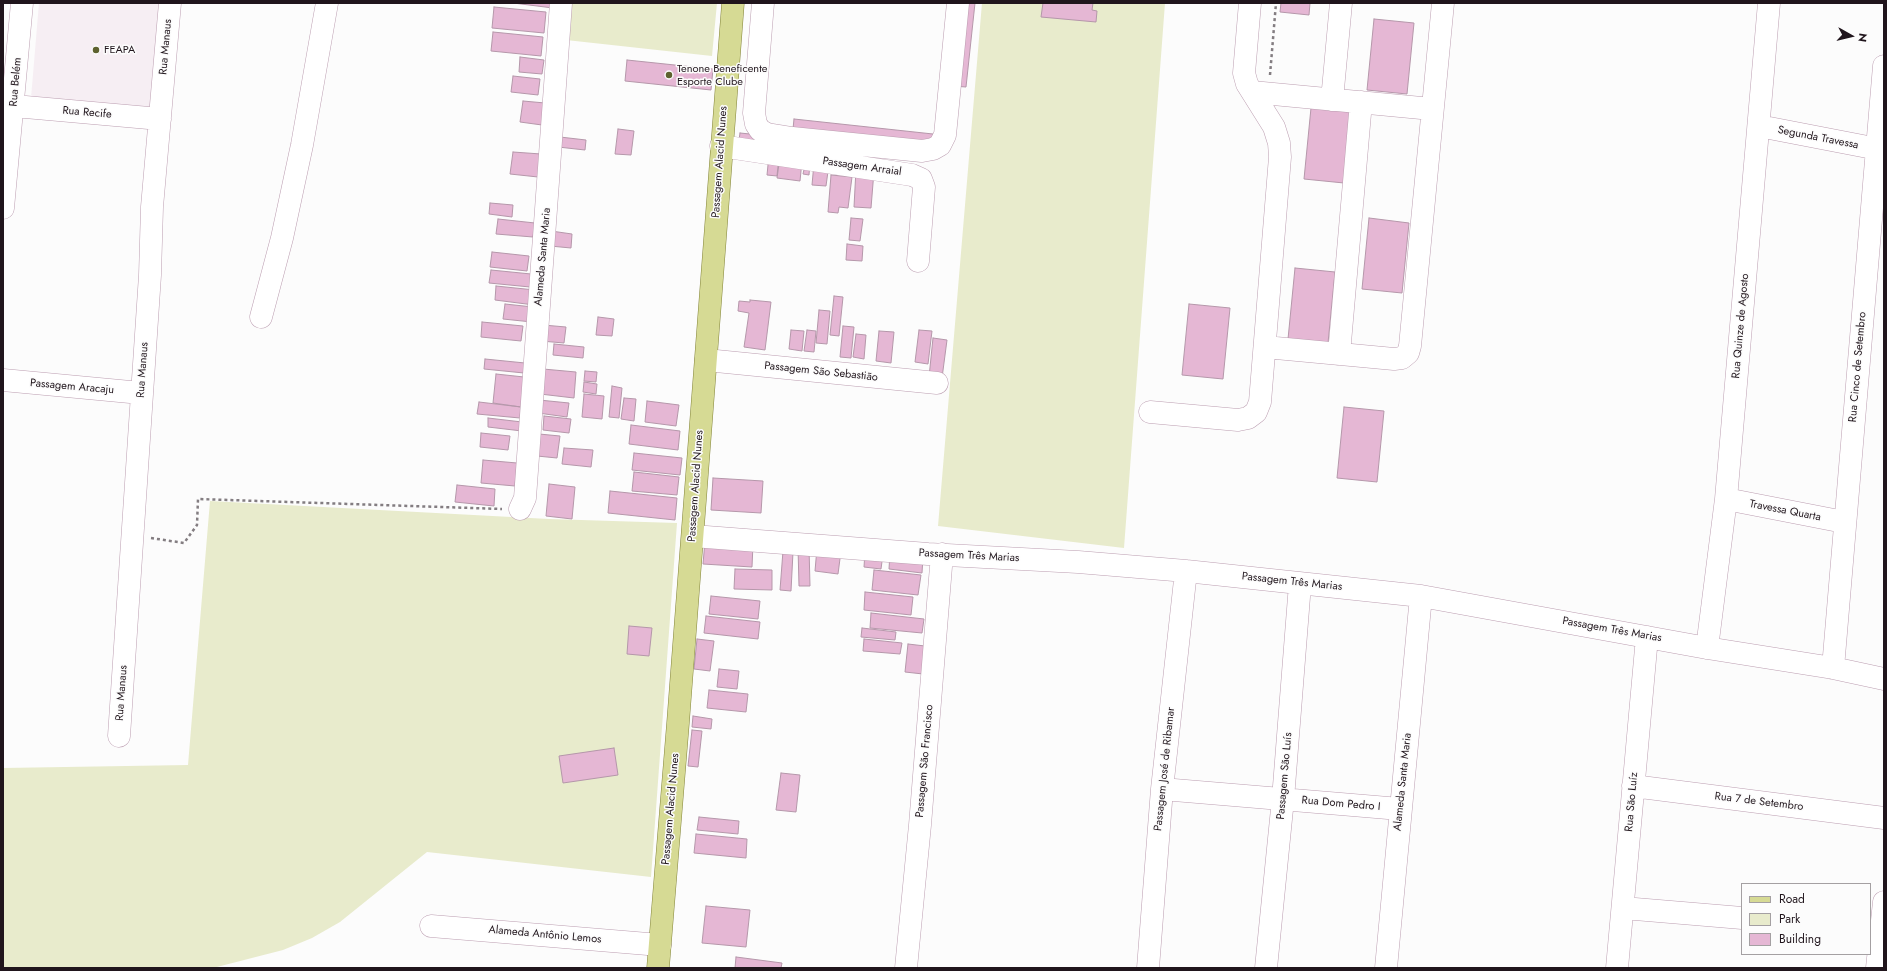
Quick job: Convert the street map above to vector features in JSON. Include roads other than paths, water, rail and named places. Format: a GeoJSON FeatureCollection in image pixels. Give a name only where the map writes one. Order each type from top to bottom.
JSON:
{"type":"FeatureCollection","features":[{"type":"Feature","properties":{"kind":"main road","name":"Passagem Alacid Nunes"},"geometry":{"type":"LineString","coordinates":[[658,968],[693,536],[732,3]]}},
{"type":"Feature","properties":{"kind":"street","name":"Rua Belém"},"geometry":{"type":"LineString","coordinates":[[3,208],[14,106],[22,3]]}},
{"type":"Feature","properties":{"kind":"street","name":"Rua Manaus"},"geometry":{"type":"LineString","coordinates":[[119,736],[150,275],[152,207],[170,3]]}},
{"type":"Feature","properties":{"kind":"street"},"geometry":{"type":"LineString","coordinates":[[261,317],[282,238],[301,152],[327,3]]}},
{"type":"Feature","properties":{"kind":"street","name":"Alameda Santa Maria"},"geometry":{"type":"LineString","coordinates":[[520,510],[525,498],[561,3]]}},
{"type":"Feature","properties":{"kind":"street"},"geometry":{"type":"LineString","coordinates":[[763,3],[754,113],[756,124],[760,130],[767,134],[792,138],[922,151],[933,149],[940,145],[945,135],[958,3]]}},
{"type":"Feature","properties":{"kind":"street"},"geometry":{"type":"LineString","coordinates":[[1250,3],[1244,73],[1247,84],[1332,100],[1432,109]]}},
{"type":"Feature","properties":{"kind":"street"},"geometry":{"type":"LineString","coordinates":[[1332,100],[1341,3]]}},
{"type":"Feature","properties":{"kind":"street"},"geometry":{"type":"LineString","coordinates":[[1265,347],[1394,359],[1402,358],[1408,353],[1410,346],[1443,3]]}},
{"type":"Feature","properties":{"kind":"street","name":"Rua Quinze de Agosto"},"geometry":{"type":"LineString","coordinates":[[1707,648],[1726,499],[1769,3]]}},
{"type":"Feature","properties":{"kind":"street","name":"Rua Cinco de Setembro"},"geometry":{"type":"LineString","coordinates":[[1833,668],[1844,522],[1878,149],[1884,66]]}},
{"type":"Feature","properties":{"kind":"street"},"geometry":{"type":"LineString","coordinates":[[1150,412],[1238,420],[1248,418],[1256,412],[1260,402],[1280,157],[1279,143],[1261,86]]}},
{"type":"Feature","properties":{"kind":"street"},"geometry":{"type":"LineString","coordinates":[[1339,354],[1361,102]]}},
{"type":"Feature","properties":{"kind":"street","name":"Rua Recife"},"geometry":{"type":"LineString","coordinates":[[14,106],[160,119]]}},
{"type":"Feature","properties":{"kind":"street","name":"Segunda Travessa"},"geometry":{"type":"LineString","coordinates":[[1758,126],[1878,149]]}},
{"type":"Feature","properties":{"kind":"street","name":"Passagem Arraial"},"geometry":{"type":"LineString","coordinates":[[721,146],[912,175],[921,179],[924,187],[918,261]]}},
{"type":"Feature","properties":{"kind":"street","name":"Passagem São Sebastião"},"geometry":{"type":"LineString","coordinates":[[706,360],[937,383]]}},
{"type":"Feature","properties":{"kind":"street","name":"Passagem Aracaju"},"geometry":{"type":"LineString","coordinates":[[3,380],[141,393]]}},
{"type":"Feature","properties":{"kind":"street","name":"Travessa Quarta"},"geometry":{"type":"LineString","coordinates":[[1726,499],[1844,522]]}},
{"type":"Feature","properties":{"kind":"street","name":"Passagem Três Marias"},"geometry":{"type":"LineString","coordinates":[[693,536],[1078,562],[1186,571],[1421,596],[1707,648],[1833,668],[1884,679]]}},
{"type":"Feature","properties":{"kind":"street","name":"Passagem São Francisco"},"geometry":{"type":"LineString","coordinates":[[906,968],[920,825],[942,554]]}},
{"type":"Feature","properties":{"kind":"street","name":"Passagem José de Ribamar"},"geometry":{"type":"LineString","coordinates":[[1148,968],[1162,789],[1186,571]]}},
{"type":"Feature","properties":{"kind":"street","name":"Passagem São Luís"},"geometry":{"type":"LineString","coordinates":[[1266,968],[1283,799],[1300,584]]}},
{"type":"Feature","properties":{"kind":"street","name":"Alameda Santa Maria"},"geometry":{"type":"LineString","coordinates":[[1386,968],[1421,596]]}},
{"type":"Feature","properties":{"kind":"street","name":"Rua São Luíz"},"geometry":{"type":"LineString","coordinates":[[1618,968],[1647,637]]}},
{"type":"Feature","properties":{"kind":"street","name":"Rua 7 de Setembro"},"geometry":{"type":"LineString","coordinates":[[1633,786],[1884,818]]}},
{"type":"Feature","properties":{"kind":"street","name":"Rua Dom Pedro I"},"geometry":{"type":"LineString","coordinates":[[1162,789],[1400,809]]}},
{"type":"Feature","properties":{"kind":"street"},"geometry":{"type":"LineString","coordinates":[[1877,968],[1879,929],[1884,902]]}},
{"type":"Feature","properties":{"kind":"street"},"geometry":{"type":"LineString","coordinates":[[1623,908],[1741,918]]}},
{"type":"Feature","properties":{"kind":"street","name":"Alameda Antônio Lemos"},"geometry":{"type":"LineString","coordinates":[[431,926],[660,945]]}},
{"type":"Feature","properties":{"kind":"place","name":"FEAPA"},"geometry":{"type":"Point","coordinates":[96,50]}},
{"type":"Feature","properties":{"kind":"place","name":"Tenone Beneficente Esporte Clube"},"geometry":{"type":"Point","coordinates":[669,75]}}]}
